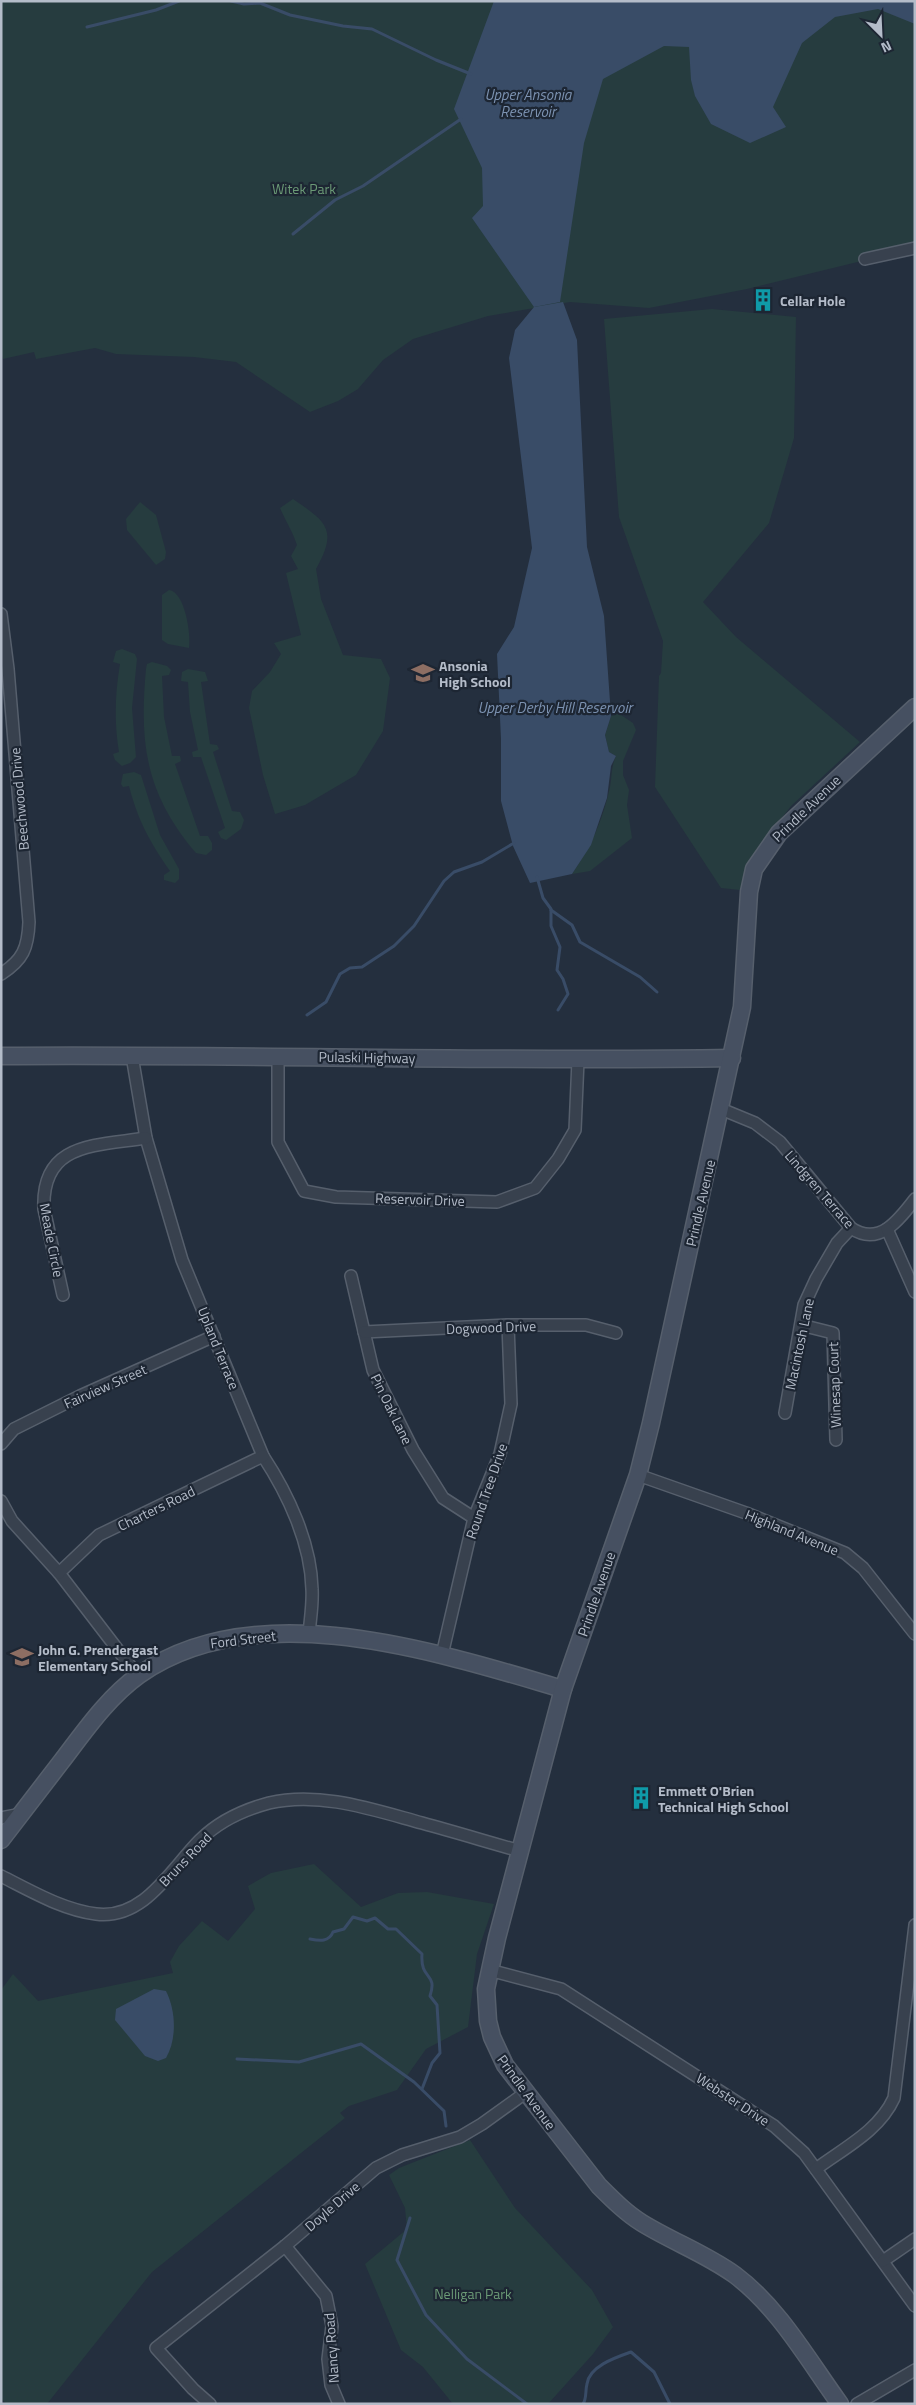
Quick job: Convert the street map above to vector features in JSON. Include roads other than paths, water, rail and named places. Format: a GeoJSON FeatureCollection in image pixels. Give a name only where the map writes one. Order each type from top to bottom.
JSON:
{"type":"FeatureCollection","features":[{"type":"Feature","properties":{"kind":"main road","name":"Prindle Avenue"},"geometry":{"type":"LineString","coordinates":[[840,2404],[773,2313],[756,2294],[718,2264],[642,2223],[615,2202],[505,2065],[492,2037],[486,2008],[489,1970],[564,1689],[638,1475],[651,1423],[742,1007],[749,892],[758,860],[779,833],[915,707]]}},
{"type":"Feature","properties":{"kind":"main road","name":"Pulaski Highway"},"geometry":{"type":"LineString","coordinates":[[1,1056],[278,1056],[578,1060],[732,1058]]}},
{"type":"Feature","properties":{"kind":"main road","name":"Ford Street"},"geometry":{"type":"LineString","coordinates":[[1,1840],[88,1726],[118,1693],[138,1676],[181,1652],[212,1642],[249,1636],[309,1635],[380,1641],[442,1655],[564,1689]]}},
{"type":"Feature","properties":{"kind":"street"},"geometry":{"type":"LineString","coordinates":[[865,259],[915,248]]}},
{"type":"Feature","properties":{"kind":"street","name":"Beechwood Drive"},"geometry":{"type":"LineString","coordinates":[[1,614],[8,669],[29,922],[22,956],[16,964],[1,974]]}},
{"type":"Feature","properties":{"kind":"street","name":"Upland Terrace"},"geometry":{"type":"LineString","coordinates":[[132,1056],[146,1138],[182,1260],[263,1456],[283,1486],[298,1524],[312,1588],[309,1635]]}},
{"type":"Feature","properties":{"kind":"street","name":"Reservoir Drive"},"geometry":{"type":"LineString","coordinates":[[278,1056],[278,1142],[304,1191],[336,1197],[496,1202],[535,1188],[558,1160],[575,1130],[578,1060]]}},
{"type":"Feature","properties":{"kind":"street","name":"Lindgren Terrace"},"geometry":{"type":"LineString","coordinates":[[721,1110],[755,1123],[780,1142],[851,1228],[862,1235],[872,1235],[887,1229]]}},
{"type":"Feature","properties":{"kind":"street","name":"Meade Circle"},"geometry":{"type":"LineString","coordinates":[[63,1295],[44,1209],[43,1195],[51,1168],[62,1158],[80,1149],[146,1138]]}},
{"type":"Feature","properties":{"kind":"street"},"geometry":{"type":"LineString","coordinates":[[915,1199],[896,1222],[887,1229],[915,1292]]}},
{"type":"Feature","properties":{"kind":"street","name":"Macintosh Lane"},"geometry":{"type":"LineString","coordinates":[[785,1413],[804,1305],[816,1279],[837,1243],[851,1228]]}},
{"type":"Feature","properties":{"kind":"street","name":"Pin Oak Lane"},"geometry":{"type":"LineString","coordinates":[[352,1276],[373,1370],[413,1450],[442,1498],[474,1518]]}},
{"type":"Feature","properties":{"kind":"street","name":"Dogwood Drive"},"geometry":{"type":"LineString","coordinates":[[364,1332],[508,1325],[586,1325],[616,1334]]}},
{"type":"Feature","properties":{"kind":"street","name":"Round Tree Drive"},"geometry":{"type":"LineString","coordinates":[[442,1655],[474,1518],[500,1454],[512,1404],[508,1325]]}},
{"type":"Feature","properties":{"kind":"street","name":"Winesap Court"},"geometry":{"type":"LineString","coordinates":[[801,1325],[833,1333],[836,1440]]}},
{"type":"Feature","properties":{"kind":"street","name":"Fairview Street"},"geometry":{"type":"LineString","coordinates":[[1,1444],[14,1429],[80,1396],[214,1336]]}},
{"type":"Feature","properties":{"kind":"street","name":"Charters Road"},"geometry":{"type":"LineString","coordinates":[[59,1573],[99,1535],[263,1456]]}},
{"type":"Feature","properties":{"kind":"street","name":"Highland Avenue"},"geometry":{"type":"LineString","coordinates":[[638,1475],[845,1552],[863,1568],[915,1634]]}},
{"type":"Feature","properties":{"kind":"street"},"geometry":{"type":"LineString","coordinates":[[1,1500],[12,1521],[59,1573],[138,1676]]}},
{"type":"Feature","properties":{"kind":"street","name":"Bruns Road"},"geometry":{"type":"LineString","coordinates":[[1,1876],[47,1899],[84,1912],[110,1914],[125,1910],[148,1897],[200,1840],[225,1820],[262,1806],[296,1799],[322,1800],[358,1807],[520,1851]]}},
{"type":"Feature","properties":{"kind":"street"},"geometry":{"type":"LineString","coordinates":[[1,1818],[21,1814]]}},
{"type":"Feature","properties":{"kind":"street"},"geometry":{"type":"LineString","coordinates":[[816,2169],[871,2129],[888,2111],[894,2098],[915,1925]]}},
{"type":"Feature","properties":{"kind":"street","name":"Webster Drive"},"geometry":{"type":"LineString","coordinates":[[489,1970],[544,1983],[581,2000],[774,2126],[792,2140],[816,2169],[915,2306]]}},
{"type":"Feature","properties":{"kind":"street","name":"Doyle Drive"},"geometry":{"type":"LineString","coordinates":[[210,2404],[193,2389],[156,2348],[285,2246],[376,2168],[402,2155],[460,2137],[482,2124],[525,2092]]}},
{"type":"Feature","properties":{"kind":"street"},"geometry":{"type":"LineString","coordinates":[[883,2261],[915,2238]]}},
{"type":"Feature","properties":{"kind":"street","name":"Nancy Road"},"geometry":{"type":"LineString","coordinates":[[285,2246],[326,2296],[332,2326],[328,2359],[331,2385],[339,2404]]}},
{"type":"Feature","properties":{"kind":"street"},"geometry":{"type":"LineString","coordinates":[[857,2404],[915,2370]]}},
{"type":"Feature","properties":{"kind":"water","name":"Upper Ansonia Reservoir"},"geometry":{"type":"Polygon","coordinates":[[[494,1],[915,1],[915,24],[878,9],[835,17],[802,43],[773,107],[786,127],[750,143],[711,124],[695,96],[691,80],[689,47],[664,46],[603,79],[584,143],[560,302],[534,307],[472,218],[483,206],[482,168],[454,109],[494,1]]]}},
{"type":"Feature","properties":{"kind":"water","name":"Upper Derby Hill Reservoir"},"geometry":{"type":"Polygon","coordinates":[[[563,302],[577,340],[587,547],[604,616],[611,716],[605,735],[609,752],[616,756],[611,766],[607,798],[591,845],[572,874],[530,883],[513,846],[501,801],[501,739],[497,654],[514,627],[532,548],[509,358],[515,330],[534,307],[563,302]]]}},
{"type":"Feature","properties":{"kind":"water"},"geometry":{"type":"Polygon","coordinates":[[[154,1989],[166,1991],[172,2007],[174,2025],[170,2050],[166,2058],[158,2061],[145,2056],[115,2020],[116,2009],[154,1989]]]}},
{"type":"Feature","properties":{"kind":"waterway"},"geometry":{"type":"LineString","coordinates":[[87,27],[156,10],[179,1]]}},
{"type":"Feature","properties":{"kind":"waterway"},"geometry":{"type":"LineString","coordinates":[[231,1],[244,4],[260,3],[290,15],[343,26],[372,29],[436,60],[471,74]]}},
{"type":"Feature","properties":{"kind":"waterway"},"geometry":{"type":"LineString","coordinates":[[293,234],[335,200],[363,186],[461,119]]}},
{"type":"Feature","properties":{"kind":"waterway"},"geometry":{"type":"LineString","coordinates":[[307,1015],[326,1002],[340,974],[350,968],[362,967],[394,946],[414,926],[444,881],[454,872],[482,862],[514,843]]}},
{"type":"Feature","properties":{"kind":"waterway"},"geometry":{"type":"LineString","coordinates":[[537,877],[543,898],[551,909],[551,926],[560,947],[557,970],[563,979],[568,994],[558,1010]]}},
{"type":"Feature","properties":{"kind":"waterway"},"geometry":{"type":"LineString","coordinates":[[551,910],[572,925],[580,942],[640,977],[657,992]]}},
{"type":"Feature","properties":{"kind":"waterway"},"geometry":{"type":"LineString","coordinates":[[310,1939],[321,1940],[329,1938],[333,1932],[344,1929],[353,1917],[367,1921],[375,1918],[388,1929],[396,1929],[422,1954],[424,1969],[432,1983],[430,1996],[437,2005],[440,2053],[432,2063],[422,2089]]}},
{"type":"Feature","properties":{"kind":"waterway"},"geometry":{"type":"LineString","coordinates":[[237,2059],[299,2062],[361,2044],[414,2082],[444,2111],[446,2126]]}},
{"type":"Feature","properties":{"kind":"waterway"},"geometry":{"type":"LineString","coordinates":[[410,2218],[397,2260],[426,2315],[467,2359],[527,2404]]}},
{"type":"Feature","properties":{"kind":"waterway"},"geometry":{"type":"LineString","coordinates":[[583,2404],[586,2387],[593,2372],[604,2363],[631,2352],[654,2372],[670,2404]]}},
{"type":"Feature","properties":{"kind":"place","name":"Cellar Hole"},"geometry":{"type":"Point","coordinates":[763,300]}},
{"type":"Feature","properties":{"kind":"place","name":"Ansonia High School"},"geometry":{"type":"Point","coordinates":[423,673]}},
{"type":"Feature","properties":{"kind":"place","name":"John G. Prendergast Elementary School"},"geometry":{"type":"Point","coordinates":[22,1657]}},
{"type":"Feature","properties":{"kind":"place","name":"Emmett O'Brien Technical High School"},"geometry":{"type":"Point","coordinates":[641,1798]}},
{"type":"Feature","properties":{"kind":"park label","name":"Witek Park"},"geometry":{"type":"Point","coordinates":[304,188]}},
{"type":"Feature","properties":{"kind":"park label","name":"Nelligan Park"},"geometry":{"type":"Point","coordinates":[473,2293]}}]}
